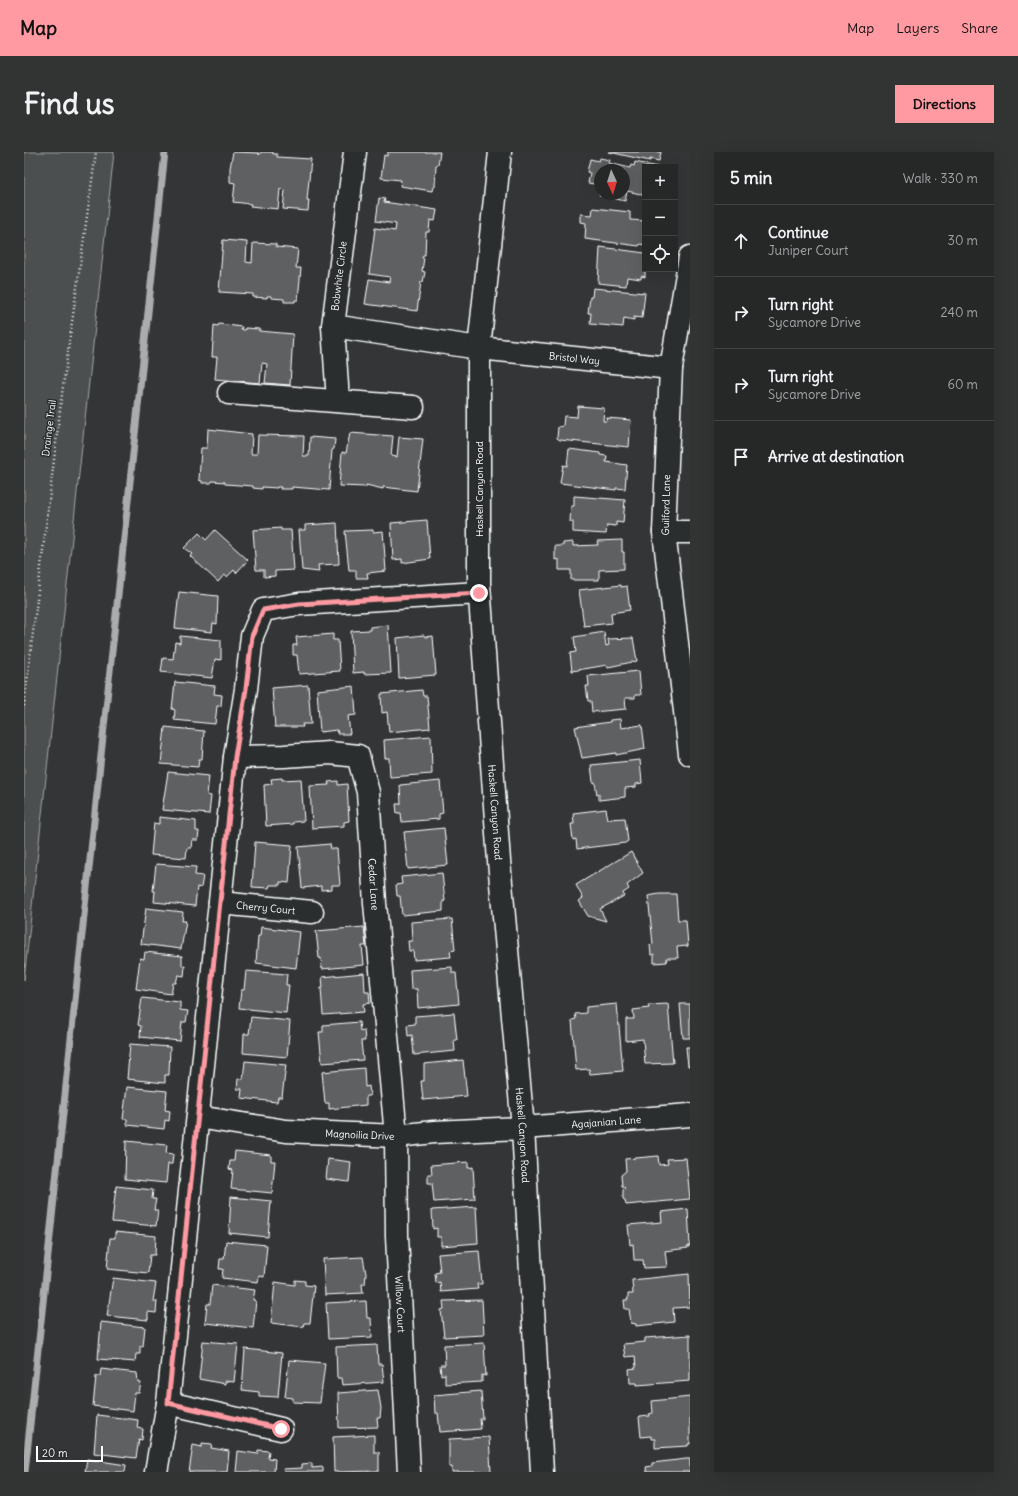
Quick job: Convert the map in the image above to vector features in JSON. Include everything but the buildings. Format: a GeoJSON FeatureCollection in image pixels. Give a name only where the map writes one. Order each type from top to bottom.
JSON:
{"type":"FeatureCollection","features":[{"type":"Feature","properties":{"kind":"street","name":"Bobwhite Circle"},"geometry":{"type":"LineString","coordinates":[[338,401],[333,326],[355,152]]}},
{"type":"Feature","properties":{"kind":"street","name":"Haskell Canyon Road"},"geometry":{"type":"LineString","coordinates":[[500,152],[479,348],[479,593],[499,861],[523,1128],[542,1472]]}},
{"type":"Feature","properties":{"kind":"street","name":"Guilford Lane"},"geometry":{"type":"LineString","coordinates":[[690,257],[671,368],[664,532],[690,754]]}},
{"type":"Feature","properties":{"kind":"street"},"geometry":{"type":"LineString","coordinates":[[333,326],[479,348]]}},
{"type":"Feature","properties":{"kind":"street","name":"Bristol Way"},"geometry":{"type":"LineString","coordinates":[[479,348],[671,368]]}},
{"type":"Feature","properties":{"kind":"street"},"geometry":{"type":"LineString","coordinates":[[229,393],[413,407]]}},
{"type":"Feature","properties":{"kind":"street"},"geometry":{"type":"LineString","coordinates":[[664,532],[690,532]]}},
{"type":"Feature","properties":{"kind":"street"},"geometry":{"type":"LineString","coordinates":[[156,1472],[168,1403],[235,757],[246,689],[252,636],[263,610],[299,604],[479,593]]}},
{"type":"Feature","properties":{"kind":"street","name":"Cedar Lane"},"geometry":{"type":"LineString","coordinates":[[235,757],[284,756],[330,752],[358,756],[368,792],[376,910],[396,1136]]}},
{"type":"Feature","properties":{"kind":"street","name":"Cherry Court"},"geometry":{"type":"LineString","coordinates":[[220,903],[312,912]]}},
{"type":"Feature","properties":{"kind":"street","name":"Agajanian Lane"},"geometry":{"type":"LineString","coordinates":[[523,1128],[690,1114]]}},
{"type":"Feature","properties":{"kind":"street","name":"Magnoilia Drive"},"geometry":{"type":"LineString","coordinates":[[198,1117],[286,1131],[396,1136],[434,1132],[523,1128]]}},
{"type":"Feature","properties":{"kind":"street","name":"Willow Court"},"geometry":{"type":"LineString","coordinates":[[396,1136],[397,1236],[409,1472]]}},
{"type":"Feature","properties":{"kind":"street"},"geometry":{"type":"LineString","coordinates":[[168,1403],[281,1429]]}},
{"type":"Feature","properties":{"kind":"path","name":"Drainge Trail"},"geometry":{"type":"LineString","coordinates":[[24,706],[63,386],[96,152]]}},
{"type":"Feature","properties":{"kind":"shaded area"},"geometry":{"type":"Polygon","coordinates":[[[24,152],[114,152],[24,980],[24,152]]]}},
{"type":"Feature","properties":{"kind":"waterway"},"geometry":{"type":"LineString","coordinates":[[25,1472],[165,152]]}},
{"type":"Feature","properties":{"kind":"route"},"geometry":{"type":"LineString","coordinates":[[281,1429],[168,1403],[209,1020],[235,757],[246,689],[252,636],[263,610],[299,604],[386,600],[479,593]]}}]}
